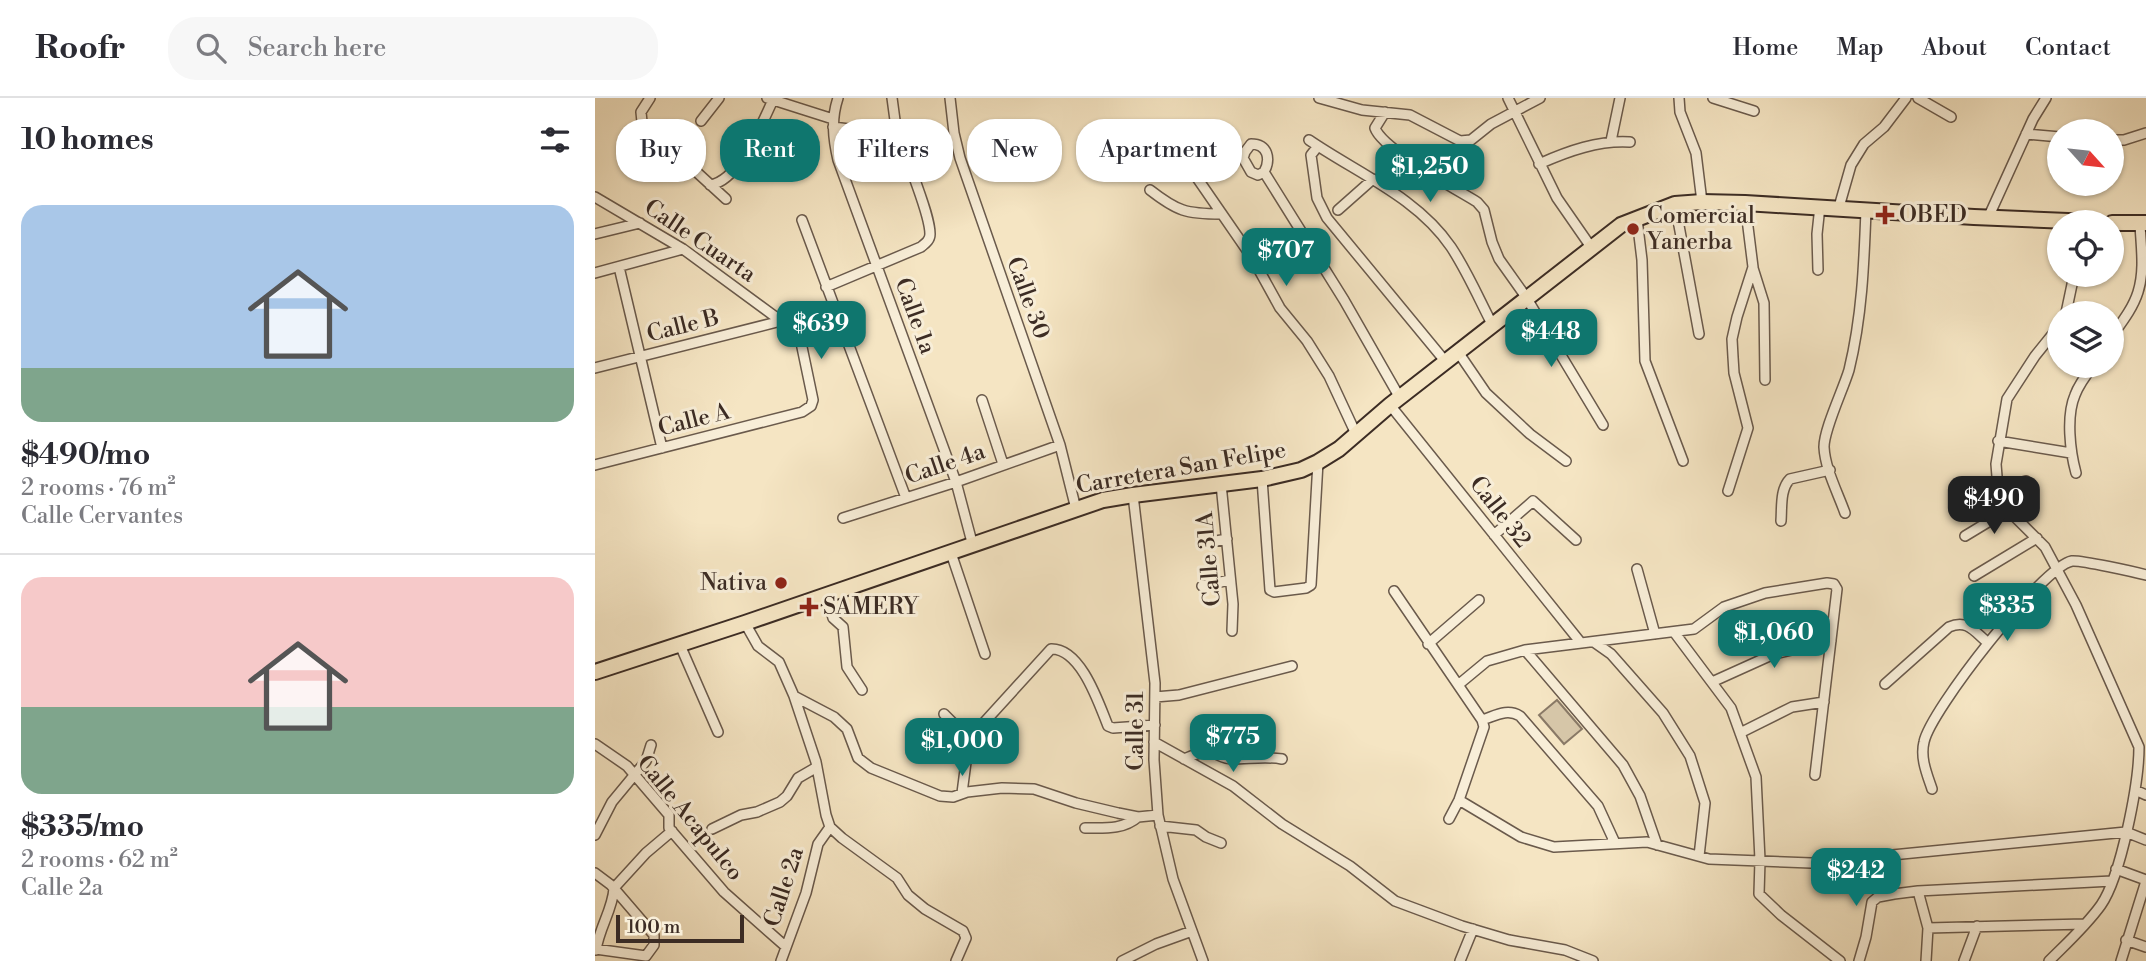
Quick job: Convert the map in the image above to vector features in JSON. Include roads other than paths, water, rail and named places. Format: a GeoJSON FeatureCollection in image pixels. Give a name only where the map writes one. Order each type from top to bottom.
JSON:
{"type":"FeatureCollection","features":[{"type":"Feature","properties":{"kind":"main road","name":"Carretera San Felipe"},"geometry":{"type":"LineString","coordinates":[[595,672],[745,624],[1104,500],[1262,479],[1301,470],[1339,449],[1445,361],[1621,225],[1675,204],[1702,202],[1820,206],[2047,220]]}},
{"type":"Feature","properties":{"kind":"main road"},"geometry":{"type":"LineString","coordinates":[[2124,223],[2143,223]]}},
{"type":"Feature","properties":{"kind":"street"},"geometry":{"type":"LineString","coordinates":[[650,98],[641,112],[642,122],[726,200]]}},
{"type":"Feature","properties":{"kind":"street"},"geometry":{"type":"LineString","coordinates":[[703,119],[719,98]]}},
{"type":"Feature","properties":{"kind":"street","name":"Calle 1a"},"geometry":{"type":"LineString","coordinates":[[838,98],[833,123],[838,160],[956,482],[973,546]]}},
{"type":"Feature","properties":{"kind":"street"},"geometry":{"type":"LineString","coordinates":[[710,185],[724,180],[734,169],[751,144],[770,99],[833,123],[896,136],[898,133],[892,98]]}},
{"type":"Feature","properties":{"kind":"street","name":"Calle 30"},"geometry":{"type":"LineString","coordinates":[[950,98],[954,133],[964,169],[1060,446],[1076,509]]}},
{"type":"Feature","properties":{"kind":"street"},"geometry":{"type":"LineString","coordinates":[[1319,98],[1362,110],[1410,115],[1460,141],[1471,140],[1491,124],[1540,98]]}},
{"type":"Feature","properties":{"kind":"street"},"geometry":{"type":"LineString","coordinates":[[1508,98],[1557,198],[1591,247]]}},
{"type":"Feature","properties":{"kind":"street"},"geometry":{"type":"LineString","coordinates":[[1611,141],[1621,98]]}},
{"type":"Feature","properties":{"kind":"street"},"geometry":{"type":"LineString","coordinates":[[1679,98],[1680,112],[1696,153],[1702,202]]}},
{"type":"Feature","properties":{"kind":"street"},"geometry":{"type":"LineString","coordinates":[[1713,98],[1754,111]]}},
{"type":"Feature","properties":{"kind":"street"},"geometry":{"type":"LineString","coordinates":[[1839,207],[1851,165],[1864,144],[1884,127],[1906,98]]}},
{"type":"Feature","properties":{"kind":"street"},"geometry":{"type":"LineString","coordinates":[[1918,98],[1951,117]]}},
{"type":"Feature","properties":{"kind":"street"},"geometry":{"type":"LineString","coordinates":[[1988,218],[2026,134],[2046,98]]}},
{"type":"Feature","properties":{"kind":"street"},"geometry":{"type":"LineString","coordinates":[[1385,112],[1376,124],[1376,132],[1400,153],[1477,202],[1484,210],[1499,259],[1526,297],[1603,425]]}},
{"type":"Feature","properties":{"kind":"street"},"geometry":{"type":"LineString","coordinates":[[2125,140],[2146,133]]}},
{"type":"Feature","properties":{"kind":"street"},"geometry":{"type":"LineString","coordinates":[[2026,134],[2047,136]]}},
{"type":"Feature","properties":{"kind":"street"},"geometry":{"type":"LineString","coordinates":[[1309,140],[1402,198],[1430,224],[1450,246],[1492,324]]}},
{"type":"Feature","properties":{"kind":"street"},"geometry":{"type":"LineString","coordinates":[[1539,164],[1559,155],[1611,141],[1630,142]]}},
{"type":"Feature","properties":{"kind":"street"},"geometry":{"type":"LineString","coordinates":[[1318,146],[1311,155],[1317,198],[1327,218],[1445,361]]}},
{"type":"Feature","properties":{"kind":"street","name":"Calle 32"},"geometry":{"type":"LineString","coordinates":[[1264,172],[1344,300],[1395,401],[1494,535],[1581,643]]}},
{"type":"Feature","properties":{"kind":"street"},"geometry":{"type":"LineString","coordinates":[[1338,210],[1373,179]]}},
{"type":"Feature","properties":{"kind":"street"},"geometry":{"type":"LineString","coordinates":[[826,287],[922,247],[927,242],[930,236],[915,182]]}},
{"type":"Feature","properties":{"kind":"street"},"geometry":{"type":"LineString","coordinates":[[1199,182],[1253,259],[1280,308],[1307,341],[1329,376],[1356,434]]}},
{"type":"Feature","properties":{"kind":"street"},"geometry":{"type":"LineString","coordinates":[[1150,190],[1175,209],[1196,214],[1221,214]]}},
{"type":"Feature","properties":{"kind":"street","name":"Calle Cuarta"},"geometry":{"type":"LineString","coordinates":[[595,197],[683,249],[781,321],[798,328],[813,400],[811,406],[802,412]]}},
{"type":"Feature","properties":{"kind":"street"},"geometry":{"type":"LineString","coordinates":[[1745,203],[1753,267],[1764,303],[1765,380]]}},
{"type":"Feature","properties":{"kind":"street"},"geometry":{"type":"LineString","coordinates":[[1675,204],[1699,334]]}},
{"type":"Feature","properties":{"kind":"street"},"geometry":{"type":"LineString","coordinates":[[1818,270],[1817,234],[1820,206]]}},
{"type":"Feature","properties":{"kind":"street"},"geometry":{"type":"LineString","coordinates":[[1845,513],[1825,457],[1824,443],[1848,373],[1857,333],[1865,210]]}},
{"type":"Feature","properties":{"kind":"street"},"geometry":{"type":"LineString","coordinates":[[1637,219],[1642,260],[1645,361],[1683,461]]}},
{"type":"Feature","properties":{"kind":"street"},"geometry":{"type":"LineString","coordinates":[[802,220],[906,498]]}},
{"type":"Feature","properties":{"kind":"street"},"geometry":{"type":"LineString","coordinates":[[595,234],[640,223]]}},
{"type":"Feature","properties":{"kind":"street"},"geometry":{"type":"LineString","coordinates":[[2124,319],[2138,292],[2142,269],[2143,223]]}},
{"type":"Feature","properties":{"kind":"street"},"geometry":{"type":"LineString","coordinates":[[595,273],[683,249]]}},
{"type":"Feature","properties":{"kind":"street"},"geometry":{"type":"LineString","coordinates":[[619,267],[662,448]]}},
{"type":"Feature","properties":{"kind":"street"},"geometry":{"type":"LineString","coordinates":[[1728,491],[1748,432],[1734,373],[1733,339],[1753,267]]}},
{"type":"Feature","properties":{"kind":"street","name":"Calle B"},"geometry":{"type":"LineString","coordinates":[[595,368],[781,321]]}},
{"type":"Feature","properties":{"kind":"street"},"geometry":{"type":"LineString","coordinates":[[2047,341],[2007,399],[1998,442],[1998,489],[2008,510],[2045,547],[2057,568],[2142,746],[2126,832],[2112,881],[2102,904],[2049,961]]}},
{"type":"Feature","properties":{"kind":"street"},"geometry":{"type":"LineString","coordinates":[[1458,352],[1486,393],[1566,461]]}},
{"type":"Feature","properties":{"kind":"street"},"geometry":{"type":"LineString","coordinates":[[2075,473],[2071,453],[2071,408],[2074,396],[2085,378]]}},
{"type":"Feature","properties":{"kind":"street"},"geometry":{"type":"LineString","coordinates":[[982,400],[1003,464]]}},
{"type":"Feature","properties":{"kind":"street","name":"Calle A"},"geometry":{"type":"LineString","coordinates":[[595,465],[802,412]]}},
{"type":"Feature","properties":{"kind":"street"},"geometry":{"type":"LineString","coordinates":[[1998,442],[2071,453]]}},
{"type":"Feature","properties":{"kind":"street","name":"Calle 4a"},"geometry":{"type":"LineString","coordinates":[[843,518],[1060,446]]}},
{"type":"Feature","properties":{"kind":"street"},"geometry":{"type":"LineString","coordinates":[[1262,479],[1270,590],[1274,592],[1306,588],[1311,584],[1318,462]]}},
{"type":"Feature","properties":{"kind":"street"},"geometry":{"type":"LineString","coordinates":[[1781,521],[1786,482],[1830,470]]}},
{"type":"Feature","properties":{"kind":"street"},"geometry":{"type":"LineString","coordinates":[[1998,489],[2026,481]]}},
{"type":"Feature","properties":{"kind":"street","name":"Calle 31A"},"geometry":{"type":"LineString","coordinates":[[1221,484],[1233,604],[1232,631]]}},
{"type":"Feature","properties":{"kind":"street","name":"Calle 31"},"geometry":{"type":"LineString","coordinates":[[1133,495],[1155,684],[1154,742],[1158,815],[1173,879],[1203,961]]}},
{"type":"Feature","properties":{"kind":"street"},"geometry":{"type":"LineString","coordinates":[[1494,535],[1533,501],[1576,540]]}},
{"type":"Feature","properties":{"kind":"street"},"geometry":{"type":"LineString","coordinates":[[1965,536],[2008,510]]}},
{"type":"Feature","properties":{"kind":"street"},"geometry":{"type":"LineString","coordinates":[[1974,576],[2037,538]]}},
{"type":"Feature","properties":{"kind":"street"},"geometry":{"type":"LineString","coordinates":[[1205,543],[1227,539]]}},
{"type":"Feature","properties":{"kind":"street"},"geometry":{"type":"LineString","coordinates":[[951,553],[985,654]]}},
{"type":"Feature","properties":{"kind":"street"},"geometry":{"type":"LineString","coordinates":[[1932,789],[1922,751],[1924,739],[1937,713],[1987,642],[2057,568],[2073,561],[2146,575]]}},
{"type":"Feature","properties":{"kind":"street"},"geometry":{"type":"LineString","coordinates":[[1637,569],[1655,635]]}},
{"type":"Feature","properties":{"kind":"street"},"geometry":{"type":"LineString","coordinates":[[1202,586],[1230,580]]}},
{"type":"Feature","properties":{"kind":"street"},"geometry":{"type":"LineString","coordinates":[[1458,685],[1487,661],[1525,650],[1694,629],[1724,607],[1765,593],[1834,584],[1837,589],[1815,775]]}},
{"type":"Feature","properties":{"kind":"street"},"geometry":{"type":"LineString","coordinates":[[1394,591],[1482,720],[1484,727],[1459,800],[1449,820]]}},
{"type":"Feature","properties":{"kind":"street"},"geometry":{"type":"LineString","coordinates":[[827,596],[833,618],[843,627],[847,667],[862,691]]}},
{"type":"Feature","properties":{"kind":"street"},"geometry":{"type":"LineString","coordinates":[[1428,644],[1479,600]]}},
{"type":"Feature","properties":{"kind":"street"},"geometry":{"type":"LineString","coordinates":[[1885,684],[1958,623],[1966,624],[1987,642]]}},
{"type":"Feature","properties":{"kind":"street"},"geometry":{"type":"LineString","coordinates":[[745,624],[758,646],[779,662],[794,696],[817,767],[830,827],[897,878],[908,895],[925,909],[963,931],[966,938],[956,961]]}},
{"type":"Feature","properties":{"kind":"street"},"geometry":{"type":"LineString","coordinates":[[1674,632],[1731,708],[1756,777],[1759,894],[1762,900],[1840,961]]}},
{"type":"Feature","properties":{"kind":"street"},"geometry":{"type":"LineString","coordinates":[[1712,682],[1774,654],[1831,641]]}},
{"type":"Feature","properties":{"kind":"street"},"geometry":{"type":"LineString","coordinates":[[1594,642],[1611,654],[1663,713],[1690,756],[1705,803],[1699,856]]}},
{"type":"Feature","properties":{"kind":"street"},"geometry":{"type":"LineString","coordinates":[[680,645],[718,732]]}},
{"type":"Feature","properties":{"kind":"street"},"geometry":{"type":"LineString","coordinates":[[962,793],[969,739],[1051,649],[1055,648],[1073,659],[1088,678],[1108,726],[1113,728],[1155,725]]}},
{"type":"Feature","properties":{"kind":"street"},"geometry":{"type":"LineString","coordinates":[[1525,650],[1623,765],[1640,796],[1657,845]]}},
{"type":"Feature","properties":{"kind":"street"},"geometry":{"type":"LineString","coordinates":[[1155,697],[1179,695],[1292,666]]}},
{"type":"Feature","properties":{"kind":"street"},"geometry":{"type":"LineString","coordinates":[[794,696],[834,717],[847,729],[858,758],[871,768],[940,796],[953,797],[962,793],[1002,788],[1034,789],[1076,803],[1138,817],[1158,815]]}},
{"type":"Feature","properties":{"kind":"street"},"geometry":{"type":"LineString","coordinates":[[1740,733],[1791,708],[1824,702]]}},
{"type":"Feature","properties":{"kind":"street"},"geometry":{"type":"LineString","coordinates":[[1482,720],[1506,712],[1520,716],[1598,806],[1615,843]]}},
{"type":"Feature","properties":{"kind":"street"},"geometry":{"type":"LineString","coordinates":[[944,714],[969,739]]}},
{"type":"Feature","properties":{"kind":"street"},"geometry":{"type":"LineString","coordinates":[[1239,758],[1246,747],[1268,728]]}},
{"type":"Feature","properties":{"kind":"street"},"geometry":{"type":"LineString","coordinates":[[1154,742],[1233,786],[1282,824],[1350,866],[1395,901],[1509,940],[1565,950],[1593,961]]}},
{"type":"Feature","properties":{"kind":"street","name":"Calle Acapulco"},"geometry":{"type":"LineString","coordinates":[[595,744],[627,766],[669,815],[669,828],[724,892],[785,946]]}},
{"type":"Feature","properties":{"kind":"street"},"geometry":{"type":"LineString","coordinates":[[595,835],[613,802],[646,761],[651,745]]}},
{"type":"Feature","properties":{"kind":"street"},"geometry":{"type":"LineString","coordinates":[[1184,758],[1201,752],[1213,752],[1222,758],[1231,759],[1282,759]]}},
{"type":"Feature","properties":{"kind":"street"},"geometry":{"type":"LineString","coordinates":[[712,829],[741,815],[757,812],[780,802],[798,778],[817,767]]}},
{"type":"Feature","properties":{"kind":"street"},"geometry":{"type":"LineString","coordinates":[[2135,790],[2146,795]]}},
{"type":"Feature","properties":{"kind":"street"},"geometry":{"type":"LineString","coordinates":[[1459,800],[1521,836],[1554,848],[1647,842],[1709,859],[1811,863],[2126,832],[2146,839]]}},
{"type":"Feature","properties":{"kind":"street"},"geometry":{"type":"LineString","coordinates":[[1085,828],[1118,827],[1130,824],[1138,817]]}},
{"type":"Feature","properties":{"kind":"street"},"geometry":{"type":"LineString","coordinates":[[1160,826],[1196,830],[1221,844]]}},
{"type":"Feature","properties":{"kind":"street","name":"Calle 2a"},"geometry":{"type":"LineString","coordinates":[[781,961],[806,893],[818,845],[830,827]]}},
{"type":"Feature","properties":{"kind":"street"},"geometry":{"type":"LineString","coordinates":[[595,873],[614,888],[654,935],[654,944],[646,957],[596,949],[599,934],[613,899],[614,888],[646,853],[672,831]]}},
{"type":"Feature","properties":{"kind":"street"},"geometry":{"type":"LineString","coordinates":[[1864,856],[1894,894]]}},
{"type":"Feature","properties":{"kind":"street"},"geometry":{"type":"LineString","coordinates":[[2116,869],[2146,880],[2121,961]]}},
{"type":"Feature","properties":{"kind":"street"},"geometry":{"type":"LineString","coordinates":[[1859,961],[1872,902],[1878,897],[1918,891],[2112,881]]}},
{"type":"Feature","properties":{"kind":"street"},"geometry":{"type":"LineString","coordinates":[[1918,891],[1928,928],[1926,961]]}},
{"type":"Feature","properties":{"kind":"street"},"geometry":{"type":"LineString","coordinates":[[1928,928],[2085,924]]}},
{"type":"Feature","properties":{"kind":"street"},"geometry":{"type":"LineString","coordinates":[[1964,961],[1977,926]]}},
{"type":"Feature","properties":{"kind":"street"},"geometry":{"type":"LineString","coordinates":[[1460,961],[1473,929]]}},
{"type":"Feature","properties":{"kind":"street"},"geometry":{"type":"LineString","coordinates":[[1122,961],[1156,944],[1192,931]]}},
{"type":"Feature","properties":{"kind":"street"},"geometry":{"type":"LineString","coordinates":[[2126,940],[2146,947]]}},
{"type":"Feature","properties":{"kind":"place","name":"OBED"},"geometry":{"type":"Point","coordinates":[1885,215]}},
{"type":"Feature","properties":{"kind":"place","name":"Comercial Yanerba"},"geometry":{"type":"Point","coordinates":[1633,229]}},
{"type":"Feature","properties":{"kind":"place","name":"Nativa"},"geometry":{"type":"Point","coordinates":[781,583]}},
{"type":"Feature","properties":{"kind":"place","name":"SAMERY"},"geometry":{"type":"Point","coordinates":[809,607]}}]}
